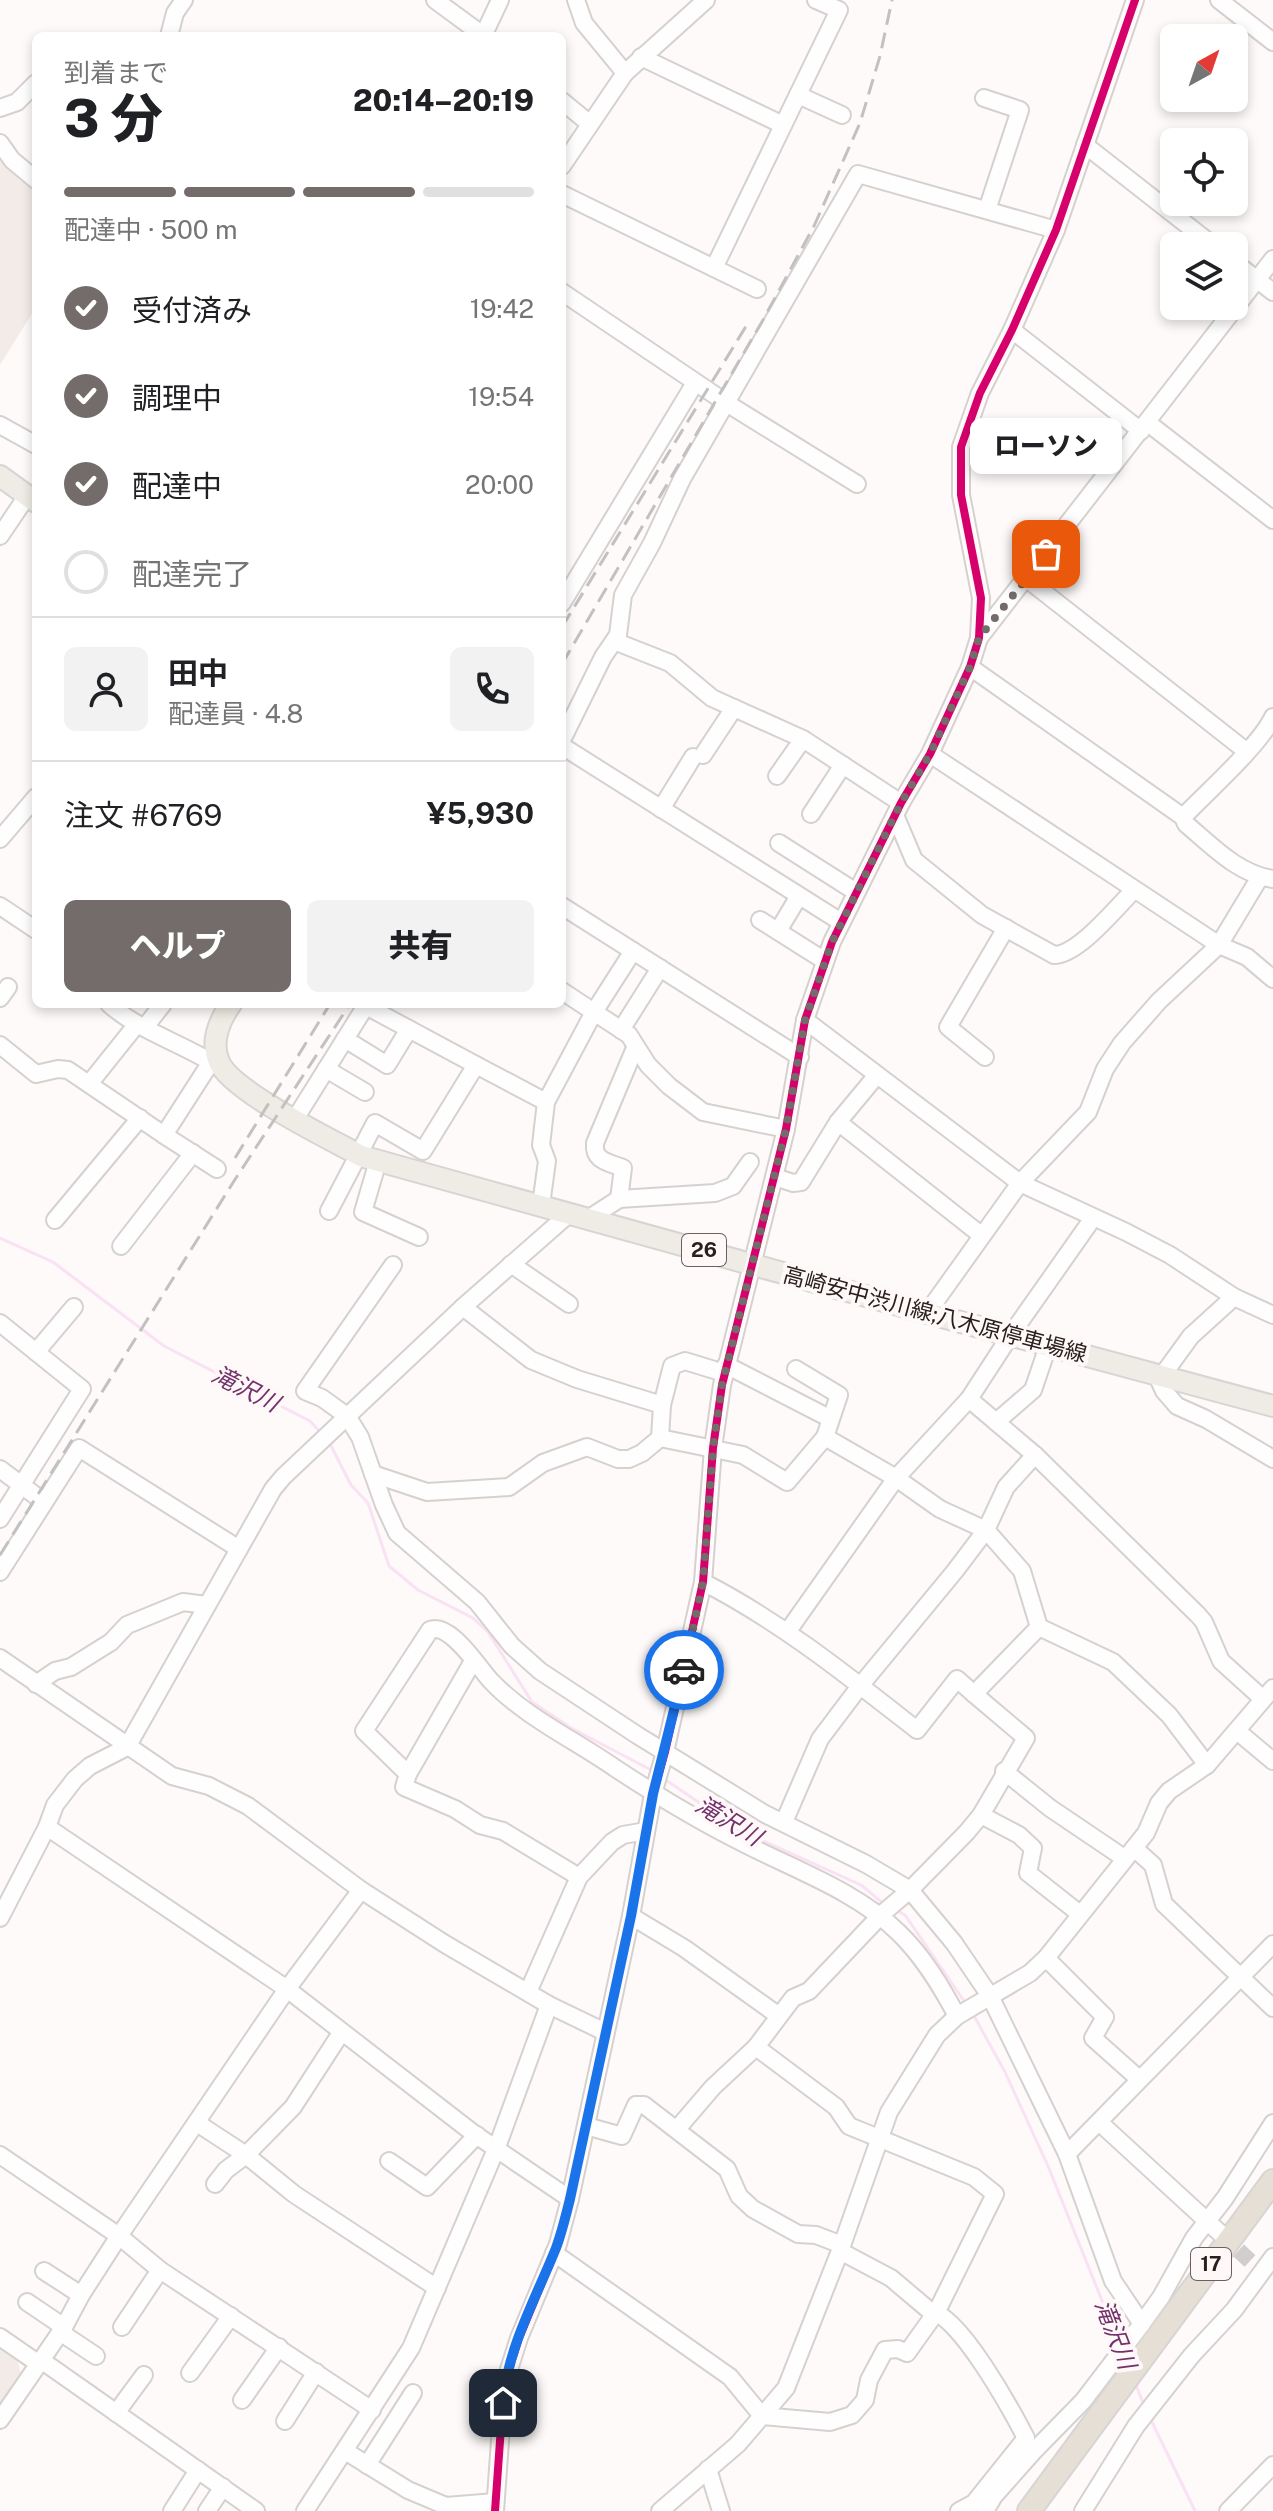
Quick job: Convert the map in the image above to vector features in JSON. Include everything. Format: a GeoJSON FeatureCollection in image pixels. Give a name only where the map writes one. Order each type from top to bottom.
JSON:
{"type":"FeatureCollection","features":[{"type":"Feature","properties":{"kind":"highway","name":"17"},"geometry":{"type":"LineString","coordinates":[[1029,2511],[1119,2390],[1142,2335],[1273,2181]]}},
{"type":"Feature","properties":{"kind":"main road"},"geometry":{"type":"LineString","coordinates":[[0,476],[32,499]]}},
{"type":"Feature","properties":{"kind":"main road"},"geometry":{"type":"LineString","coordinates":[[215,1061],[217,1030],[229,1008]]}},
{"type":"Feature","properties":{"kind":"main road","name":"高崎安中渋川線;八木原停車場線"},"geometry":{"type":"LineString","coordinates":[[215,1061],[231,1079],[295,1119],[368,1158],[1273,1406]]}},
{"type":"Feature","properties":{"kind":"street"},"geometry":{"type":"LineString","coordinates":[[170,32],[175,13],[184,0]]}},
{"type":"Feature","properties":{"kind":"street"},"geometry":{"type":"LineString","coordinates":[[435,0],[478,32]]}},
{"type":"Feature","properties":{"kind":"street"},"geometry":{"type":"LineString","coordinates":[[485,32],[500,0]]}},
{"type":"Feature","properties":{"kind":"street"},"geometry":{"type":"LineString","coordinates":[[576,0],[584,23],[625,73]]}},
{"type":"Feature","properties":{"kind":"street"},"geometry":{"type":"LineString","coordinates":[[566,160],[625,73],[706,0]]}},
{"type":"Feature","properties":{"kind":"street"},"geometry":{"type":"LineString","coordinates":[[714,268],[839,10],[816,0]]}},
{"type":"Feature","properties":{"kind":"street"},"geometry":{"type":"LineString","coordinates":[[345,2451],[445,2509],[495,2506],[504,2385],[519,2338],[554,2253],[570,2199],[631,1916],[653,1794],[703,1582],[713,1448],[725,1369],[775,1177],[805,1020],[841,922],[898,809],[930,754],[970,667],[979,638],[981,598],[961,495],[961,447],[980,393],[1056,230],[1135,0]]}},
{"type":"Feature","properties":{"kind":"street"},"geometry":{"type":"LineString","coordinates":[[1219,0],[1273,42]]}},
{"type":"Feature","properties":{"kind":"street"},"geometry":{"type":"LineString","coordinates":[[641,57],[783,125]]}},
{"type":"Feature","properties":{"kind":"street"},"geometry":{"type":"LineString","coordinates":[[0,108],[17,102],[32,87]]}},
{"type":"Feature","properties":{"kind":"street"},"geometry":{"type":"LineString","coordinates":[[798,95],[842,115]]}},
{"type":"Feature","properties":{"kind":"street"},"geometry":{"type":"LineString","coordinates":[[984,98],[1020,110],[987,210]]}},
{"type":"Feature","properties":{"kind":"street"},"geometry":{"type":"LineString","coordinates":[[566,104],[590,124]]}},
{"type":"Feature","properties":{"kind":"street"},"geometry":{"type":"LineString","coordinates":[[0,143],[12,160],[32,177]]}},
{"type":"Feature","properties":{"kind":"street"},"geometry":{"type":"LineString","coordinates":[[1085,145],[1196,232]]}},
{"type":"Feature","properties":{"kind":"street"},"geometry":{"type":"LineString","coordinates":[[566,732],[603,657],[618,635],[623,595],[682,479],[858,174],[1056,230]]}},
{"type":"Feature","properties":{"kind":"street"},"geometry":{"type":"LineString","coordinates":[[566,196],[757,289]]}},
{"type":"Feature","properties":{"kind":"street"},"geometry":{"type":"LineString","coordinates":[[979,638],[1273,259]]}},
{"type":"Feature","properties":{"kind":"street"},"geometry":{"type":"LineString","coordinates":[[1248,273],[1273,292]]}},
{"type":"Feature","properties":{"kind":"street"},"geometry":{"type":"LineString","coordinates":[[566,295],[695,383],[857,484]]}},
{"type":"Feature","properties":{"kind":"street"},"geometry":{"type":"LineString","coordinates":[[1012,330],[1273,520]]}},
{"type":"Feature","properties":{"kind":"street"},"geometry":{"type":"LineString","coordinates":[[566,596],[695,383]]}},
{"type":"Feature","properties":{"kind":"street"},"geometry":{"type":"LineString","coordinates":[[0,425],[32,443]]}},
{"type":"Feature","properties":{"kind":"street"},"geometry":{"type":"LineString","coordinates":[[0,536],[32,499]]}},
{"type":"Feature","properties":{"kind":"street"},"geometry":{"type":"LineString","coordinates":[[1027,579],[1246,751]]}},
{"type":"Feature","properties":{"kind":"street"},"geometry":{"type":"LineString","coordinates":[[614,641],[670,663],[712,698],[803,739],[843,765],[898,809],[914,860],[982,915],[1054,955],[1064,955],[1086,938],[1134,890]]}},
{"type":"Feature","properties":{"kind":"street"},"geometry":{"type":"LineString","coordinates":[[927,1313],[1020,1183],[1088,1112],[1105,1069],[1122,1043],[1159,1001],[1219,945],[1267,878],[1223,856],[1186,824],[1183,817],[970,667]]}},
{"type":"Feature","properties":{"kind":"street"},"geometry":{"type":"LineString","coordinates":[[661,809],[734,708]]}},
{"type":"Feature","properties":{"kind":"street"},"geometry":{"type":"LineString","coordinates":[[1183,817],[1273,719]]}},
{"type":"Feature","properties":{"kind":"street"},"geometry":{"type":"LineString","coordinates":[[777,776],[803,739]]}},
{"type":"Feature","properties":{"kind":"street"},"geometry":{"type":"LineString","coordinates":[[566,749],[841,922]]}},
{"type":"Feature","properties":{"kind":"street"},"geometry":{"type":"LineString","coordinates":[[930,754],[1219,945],[1247,957],[1273,979]]}},
{"type":"Feature","properties":{"kind":"street"},"geometry":{"type":"LineString","coordinates":[[811,814],[843,765]]}},
{"type":"Feature","properties":{"kind":"street"},"geometry":{"type":"LineString","coordinates":[[0,839],[32,802]]}},
{"type":"Feature","properties":{"kind":"street"},"geometry":{"type":"LineString","coordinates":[[779,843],[856,892]]}},
{"type":"Feature","properties":{"kind":"street"},"geometry":{"type":"LineString","coordinates":[[778,931],[799,896]]}},
{"type":"Feature","properties":{"kind":"street"},"geometry":{"type":"LineString","coordinates":[[0,906],[32,927]]}},
{"type":"Feature","properties":{"kind":"street"},"geometry":{"type":"LineString","coordinates":[[566,909],[800,1057]]}},
{"type":"Feature","properties":{"kind":"street"},"geometry":{"type":"LineString","coordinates":[[760,920],[825,961]]}},
{"type":"Feature","properties":{"kind":"street"},"geometry":{"type":"LineString","coordinates":[[985,1057],[948,1027],[1006,928]]}},
{"type":"Feature","properties":{"kind":"street"},"geometry":{"type":"LineString","coordinates":[[541,1205],[547,1161],[541,1145],[546,1102],[594,1012],[633,951]]}},
{"type":"Feature","properties":{"kind":"street"},"geometry":{"type":"LineString","coordinates":[[621,1030],[660,968]]}},
{"type":"Feature","properties":{"kind":"street"},"geometry":{"type":"LineString","coordinates":[[566,994],[629,1035],[635,1048],[669,1086],[703,1112],[786,1129]]}},
{"type":"Feature","properties":{"kind":"street"},"geometry":{"type":"LineString","coordinates":[[115,1008],[141,1025],[215,1061],[164,1135]]}},
{"type":"Feature","properties":{"kind":"street"},"geometry":{"type":"LineString","coordinates":[[89,1084],[159,1008]]}},
{"type":"Feature","properties":{"kind":"street"},"geometry":{"type":"LineString","coordinates":[[295,1119],[364,1008]]}},
{"type":"Feature","properties":{"kind":"street"},"geometry":{"type":"LineString","coordinates":[[371,1008],[546,1102]]}},
{"type":"Feature","properties":{"kind":"street"},"geometry":{"type":"LineString","coordinates":[[805,1020],[1020,1183],[1170,1255],[1234,1297],[1273,1315]]}},
{"type":"Feature","properties":{"kind":"street"},"geometry":{"type":"LineString","coordinates":[[345,1039],[387,1065],[409,1029]]}},
{"type":"Feature","properties":{"kind":"street"},"geometry":{"type":"LineString","coordinates":[[0,1045],[36,1074],[63,1069],[217,1169]]}},
{"type":"Feature","properties":{"kind":"street"},"geometry":{"type":"LineString","coordinates":[[619,1199],[623,1168],[599,1159],[594,1151],[635,1048]]}},
{"type":"Feature","properties":{"kind":"street"},"geometry":{"type":"LineString","coordinates":[[419,1237],[363,1212],[375,1123],[423,1151],[476,1065]]}},
{"type":"Feature","properties":{"kind":"street"},"geometry":{"type":"LineString","coordinates":[[326,1069],[365,1092]]}},
{"type":"Feature","properties":{"kind":"street"},"geometry":{"type":"LineString","coordinates":[[775,1177],[793,1183],[801,1182],[838,1122],[877,1075]]}},
{"type":"Feature","properties":{"kind":"street"},"geometry":{"type":"LineString","coordinates":[[55,1220],[140,1118]]}},
{"type":"Feature","properties":{"kind":"street"},"geometry":{"type":"LineString","coordinates":[[838,1122],[981,1235]]}},
{"type":"Feature","properties":{"kind":"street"},"geometry":{"type":"LineString","coordinates":[[121,1246],[193,1153]]}},
{"type":"Feature","properties":{"kind":"street"},"geometry":{"type":"LineString","coordinates":[[329,1211],[368,1158]]}},
{"type":"Feature","properties":{"kind":"street"},"geometry":{"type":"LineString","coordinates":[[0,1918],[47,1827],[55,1805],[75,1779],[90,1766],[127,1747],[283,1477],[511,1264],[579,1216],[619,1199],[715,1193],[733,1186],[750,1162]]}},
{"type":"Feature","properties":{"kind":"street"},"geometry":{"type":"LineString","coordinates":[[788,1631],[896,1478],[969,1399],[1093,1218]]}},
{"type":"Feature","properties":{"kind":"street"},"geometry":{"type":"LineString","coordinates":[[511,1264],[569,1304]]}},
{"type":"Feature","properties":{"kind":"street"},"geometry":{"type":"LineString","coordinates":[[393,1265],[305,1391],[322,1398],[347,1416],[360,1437],[397,1533],[477,1602],[512,1646],[540,1671],[765,1814],[866,1864],[954,1943],[986,1997],[1067,2154],[1113,2281],[1142,2335]]}},
{"type":"Feature","properties":{"kind":"street"},"geometry":{"type":"LineString","coordinates":[[1234,1297],[1191,1336],[1159,1380],[1177,1406],[1206,1419],[1273,1459]]}},
{"type":"Feature","properties":{"kind":"street"},"geometry":{"type":"LineString","coordinates":[[36,1352],[74,1307]]}},
{"type":"Feature","properties":{"kind":"street"},"geometry":{"type":"LineString","coordinates":[[463,1307],[531,1360],[577,1379],[662,1405]]}},
{"type":"Feature","properties":{"kind":"street"},"geometry":{"type":"LineString","coordinates":[[0,1323],[82,1389],[0,1519]]}},
{"type":"Feature","properties":{"kind":"street"},"geometry":{"type":"LineString","coordinates":[[996,1422],[1033,1390],[1048,1346]]}},
{"type":"Feature","properties":{"kind":"street"},"geometry":{"type":"LineString","coordinates":[[373,1474],[427,1492],[509,1487],[543,1463],[587,1447],[618,1459],[629,1459],[660,1438],[662,1405],[672,1366],[685,1361],[725,1369],[829,1418]]}},
{"type":"Feature","properties":{"kind":"street"},"geometry":{"type":"LineString","coordinates":[[660,1438],[743,1455],[787,1482],[825,1437],[839,1395],[796,1369]]}},
{"type":"Feature","properties":{"kind":"street"},"geometry":{"type":"LineString","coordinates":[[660,2511],[738,2444],[786,2388],[841,2248],[889,2112],[937,2035],[960,2014],[1030,1973],[1046,1958],[1146,1833],[1159,1803],[1169,1791],[1207,1765],[1268,1694],[1221,1661],[1198,1615],[1035,1455],[969,1399]]}},
{"type":"Feature","properties":{"kind":"street"},"geometry":{"type":"LineString","coordinates":[[825,1437],[896,1478],[940,1509],[986,1530],[1022,1571],[1039,1627],[1113,1662],[1169,1715],[1207,1765]]}},
{"type":"Feature","properties":{"kind":"street"},"geometry":{"type":"LineString","coordinates":[[0,1572],[79,1448],[239,1549]]}},
{"type":"Feature","properties":{"kind":"street"},"geometry":{"type":"LineString","coordinates":[[784,1822],[820,1739],[986,1530],[1006,1487],[1035,1455]]}},
{"type":"Feature","properties":{"kind":"street"},"geometry":{"type":"LineString","coordinates":[[0,1469],[44,1502]]}},
{"type":"Feature","properties":{"kind":"street"},"geometry":{"type":"LineString","coordinates":[[677,2129],[713,2087],[756,2047],[793,1998],[809,1991],[981,1815],[1026,1738],[957,1679],[917,1730],[788,1631],[703,1582]]}},
{"type":"Feature","properties":{"kind":"street"},"geometry":{"type":"LineString","coordinates":[[36,1684],[111,1642],[127,1625],[183,1602],[207,1605]]}},
{"type":"Feature","properties":{"kind":"street"},"geometry":{"type":"LineString","coordinates":[[974,1694],[1039,1627]]}},
{"type":"Feature","properties":{"kind":"street"},"geometry":{"type":"LineString","coordinates":[[408,1774],[364,1731],[430,1630],[440,1628],[451,1635],[492,1683],[518,1705],[653,1794],[882,1915],[917,1953],[960,2014]]}},
{"type":"Feature","properties":{"kind":"street"},"geometry":{"type":"LineString","coordinates":[[0,1658],[172,1776],[209,1786],[248,1806],[361,1890],[445,1944],[549,2005],[605,2032]]}},
{"type":"Feature","properties":{"kind":"street"},"geometry":{"type":"LineString","coordinates":[[473,1661],[408,1774],[404,1787],[455,1809],[480,1825],[503,1831],[579,1877]]}},
{"type":"Feature","properties":{"kind":"street"},"geometry":{"type":"LineString","coordinates":[[1237,1731],[1273,1761]]}},
{"type":"Feature","properties":{"kind":"street"},"geometry":{"type":"LineString","coordinates":[[1004,1771],[1050,1808],[1153,1865],[1164,1904],[1273,2008]]}},
{"type":"Feature","properties":{"kind":"street"},"geometry":{"type":"LineString","coordinates":[[981,1815],[1026,1841],[1033,1848],[1028,1873],[1080,1914]]}},
{"type":"Feature","properties":{"kind":"street"},"geometry":{"type":"LineString","coordinates":[[47,1827],[287,1989],[477,2135],[570,2199]]}},
{"type":"Feature","properties":{"kind":"street"},"geometry":{"type":"LineString","coordinates":[[528,1992],[579,1877],[612,1842],[623,1835],[646,1831]]}},
{"type":"Feature","properties":{"kind":"street"},"geometry":{"type":"LineString","coordinates":[[0,2420],[62,2330],[119,2236],[287,1989],[361,1890]]}},
{"type":"Feature","properties":{"kind":"street"},"geometry":{"type":"LineString","coordinates":[[631,1916],[684,1948],[779,2016]]}},
{"type":"Feature","properties":{"kind":"street"},"geometry":{"type":"LineString","coordinates":[[1067,2154],[1273,1944]]}},
{"type":"Feature","properties":{"kind":"street"},"geometry":{"type":"LineString","coordinates":[[1046,1958],[1105,2017],[1093,2038],[1139,2079]]}},
{"type":"Feature","properties":{"kind":"street"},"geometry":{"type":"LineString","coordinates":[[305,2511],[411,2348],[497,2147],[549,2005]]}},
{"type":"Feature","properties":{"kind":"street"},"geometry":{"type":"LineString","coordinates":[[215,2184],[293,2107],[341,2033]]}},
{"type":"Feature","properties":{"kind":"street"},"geometry":{"type":"LineString","coordinates":[[554,2253],[730,2377],[762,2416],[830,2422],[852,2415],[865,2400],[869,2380],[885,2350],[898,2349],[907,2353],[937,2311],[995,2194],[974,2177],[849,2126],[836,2107],[756,2047]]}},
{"type":"Feature","properties":{"kind":"street"},"geometry":{"type":"LineString","coordinates":[[586,2126],[622,2136],[636,2105],[644,2105],[727,2169],[739,2196],[753,2209],[798,2234],[816,2235],[841,2248],[891,2278],[930,2311],[937,2311],[956,2329],[1005,2398],[1026,2438],[974,2503],[959,2511]]}},
{"type":"Feature","properties":{"kind":"street"},"geometry":{"type":"LineString","coordinates":[[1099,2122],[1220,2233]]}},
{"type":"Feature","properties":{"kind":"street"},"geometry":{"type":"LineString","coordinates":[[197,2123],[246,2155],[294,2194],[437,2288]]}},
{"type":"Feature","properties":{"kind":"street"},"geometry":{"type":"LineString","coordinates":[[985,2511],[994,2496],[1083,2401],[1109,2367],[1142,2335],[1185,2253],[1273,2123]]}},
{"type":"Feature","properties":{"kind":"street"},"geometry":{"type":"LineString","coordinates":[[389,2161],[427,2187],[477,2135]]}},
{"type":"Feature","properties":{"kind":"street"},"geometry":{"type":"LineString","coordinates":[[0,2155],[119,2236],[160,2270],[372,2410]]}},
{"type":"Feature","properties":{"kind":"street"},"geometry":{"type":"LineString","coordinates":[[1083,2511],[1136,2426],[1206,2339],[1234,2310],[1256,2266],[1273,2257]]}},
{"type":"Feature","properties":{"kind":"street"},"geometry":{"type":"LineString","coordinates":[[122,2327],[160,2270]]}},
{"type":"Feature","properties":{"kind":"street"},"geometry":{"type":"LineString","coordinates":[[44,2271],[81,2295]]}},
{"type":"Feature","properties":{"kind":"street"},"geometry":{"type":"LineString","coordinates":[[27,2302],[96,2356]]}},
{"type":"Feature","properties":{"kind":"street"},"geometry":{"type":"LineString","coordinates":[[190,2373],[231,2316]]}},
{"type":"Feature","properties":{"kind":"street"},"geometry":{"type":"LineString","coordinates":[[0,2337],[256,2511]]}},
{"type":"Feature","properties":{"kind":"street"},"geometry":{"type":"LineString","coordinates":[[242,2400],[279,2347]]}},
{"type":"Feature","properties":{"kind":"street"},"geometry":{"type":"LineString","coordinates":[[285,2421],[316,2372]]}},
{"type":"Feature","properties":{"kind":"street"},"geometry":{"type":"LineString","coordinates":[[116,2413],[144,2375]]}},
{"type":"Feature","properties":{"kind":"street"},"geometry":{"type":"LineString","coordinates":[[367,2465],[413,2393]]}},
{"type":"Feature","properties":{"kind":"street"},"geometry":{"type":"LineString","coordinates":[[1228,2511],[1273,2465]]}},
{"type":"Feature","properties":{"kind":"street"},"geometry":{"type":"LineString","coordinates":[[708,2469],[721,2511]]}},
{"type":"Feature","properties":{"kind":"street"},"geometry":{"type":"LineString","coordinates":[[172,2511],[198,2470]]}},
{"type":"Feature","properties":{"kind":"street"},"geometry":{"type":"LineString","coordinates":[[207,2511],[223,2487]]}},
{"type":"Feature","properties":{"kind":"shaded area"},"geometry":{"type":"Polygon","coordinates":[[[0,149],[32,180],[32,313],[0,365],[0,149]]]}},
{"type":"Feature","properties":{"kind":"shaded area"},"geometry":{"type":"Polygon","coordinates":[[[0,2346],[17,2357],[21,2375],[0,2404],[0,2346]]]}},
{"type":"Feature","properties":{"kind":"waterway","name":"滝沢川"},"geometry":{"type":"LineString","coordinates":[[0,1238],[53,1262],[164,1346],[310,1421],[320,1432]]}},
{"type":"Feature","properties":{"kind":"waterway","name":"滝沢川"},"geometry":{"type":"LineString","coordinates":[[328,1440],[351,1485],[368,1503],[389,1566],[418,1590],[473,1618],[488,1632],[532,1702],[571,1728],[653,1771]]}},
{"type":"Feature","properties":{"kind":"waterway","name":"滝沢川"},"geometry":{"type":"LineString","coordinates":[[663,1778],[739,1830],[861,1885],[884,1904]]}},
{"type":"Feature","properties":{"kind":"waterway","name":"滝沢川"},"geometry":{"type":"LineString","coordinates":[[894,1909],[905,1915],[966,2004]]}},
{"type":"Feature","properties":{"kind":"waterway","name":"滝沢川"},"geometry":{"type":"LineString","coordinates":[[973,2014],[1005,2072],[1048,2166],[1119,2343]]}},
{"type":"Feature","properties":{"kind":"waterway","name":"滝沢川"},"geometry":{"type":"LineString","coordinates":[[1135,2383],[1144,2405]]}},
{"type":"Feature","properties":{"kind":"waterway","name":"滝沢川"},"geometry":{"type":"LineString","coordinates":[[1151,2420],[1195,2511]]}},
{"type":"Feature","properties":{"kind":"tunnel"},"geometry":{"type":"LineString","coordinates":[[1221,2234],[1250,2261]]}},
{"type":"Feature","properties":{"kind":"railway"},"geometry":{"type":"LineString","coordinates":[[566,657],[763,320],[814,226],[860,123],[880,56],[892,0]]}},
{"type":"Feature","properties":{"kind":"railway"},"geometry":{"type":"LineString","coordinates":[[566,620],[748,323]]}},
{"type":"Feature","properties":{"kind":"railway"},"geometry":{"type":"LineString","coordinates":[[235,1158],[328,1008]]}},
{"type":"Feature","properties":{"kind":"railway"},"geometry":{"type":"LineString","coordinates":[[0,1555],[234,1181],[347,1008]]}},
{"type":"Feature","properties":{"kind":"cycle path"},"geometry":{"type":"LineString","coordinates":[[495,2511],[504,2385],[519,2338],[558,2244],[570,2199],[631,1916],[653,1794],[703,1582],[713,1448],[722,1385],[786,1129],[805,1020],[832,942],[901,803],[930,754],[970,667],[979,638],[981,598],[961,495],[961,447],[980,393],[1056,230],[1135,0]]}},
{"type":"Feature","properties":{"kind":"way so far"},"geometry":{"type":"LineString","coordinates":[[684,1670],[703,1582],[713,1448],[722,1385],[786,1129],[805,1020],[832,942],[901,803],[930,754],[970,667],[979,638],[1046,554]]}},
{"type":"Feature","properties":{"kind":"place","name":"ローソン"},"geometry":{"type":"Point","coordinates":[1046,554]}},
{"type":"Feature","properties":{"kind":"route"},"geometry":{"type":"LineString","coordinates":[[503,2403],[504,2385],[519,2338],[558,2244],[570,2199],[631,1916],[653,1794],[684,1670]]}}]}
